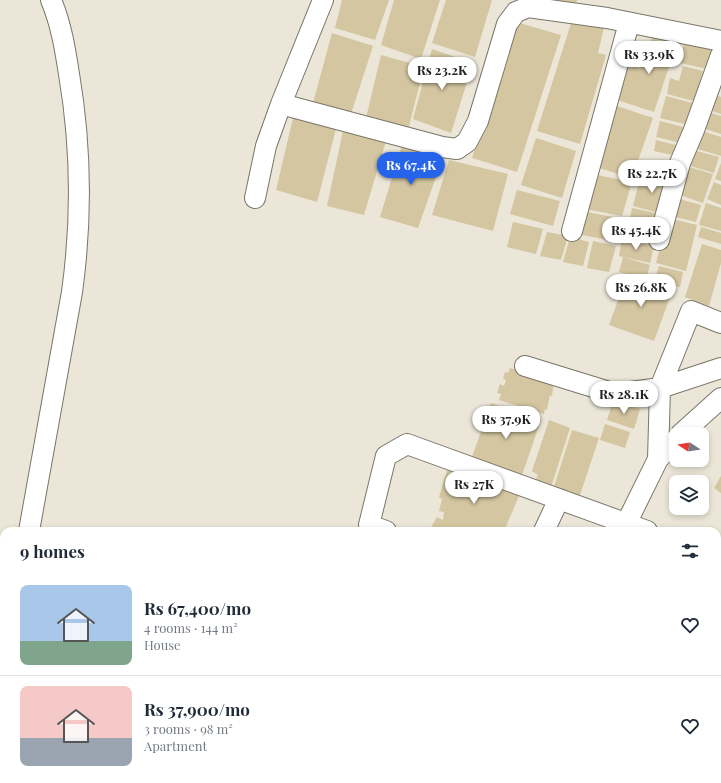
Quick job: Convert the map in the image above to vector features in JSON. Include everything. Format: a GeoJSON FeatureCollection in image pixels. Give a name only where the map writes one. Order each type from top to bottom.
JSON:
{"type":"FeatureCollection","features":[{"type":"Feature","properties":{"kind":"street"},"geometry":{"type":"LineString","coordinates":[[30,527],[72,292],[78,212],[79,184],[75,114],[62,30],[51,0]]}},
{"type":"Feature","properties":{"kind":"street"},"geometry":{"type":"LineString","coordinates":[[255,198],[266,146],[281,104],[323,0]]}},
{"type":"Feature","properties":{"kind":"street"},"geometry":{"type":"LineString","coordinates":[[281,104],[442,147],[457,149],[468,142],[478,121],[507,24],[516,12],[528,7],[629,23],[721,41]]}},
{"type":"Feature","properties":{"kind":"street"},"geometry":{"type":"LineString","coordinates":[[572,231],[629,23]]}},
{"type":"Feature","properties":{"kind":"street"},"geometry":{"type":"LineString","coordinates":[[659,240],[680,164],[721,55]]}},
{"type":"Feature","properties":{"kind":"street"},"geometry":{"type":"LineString","coordinates":[[658,459],[660,388],[691,311],[721,322]]}},
{"type":"Feature","properties":{"kind":"street"},"geometry":{"type":"LineString","coordinates":[[525,366],[616,394],[660,388],[721,368]]}},
{"type":"Feature","properties":{"kind":"street"},"geometry":{"type":"LineString","coordinates":[[690,427],[721,398]]}},
{"type":"Feature","properties":{"kind":"street"},"geometry":{"type":"LineString","coordinates":[[375,527],[369,525],[386,456],[407,444],[635,527]]}},
{"type":"Feature","properties":{"kind":"street"},"geometry":{"type":"LineString","coordinates":[[626,524],[658,459],[669,447]]}},
{"type":"Feature","properties":{"kind":"street"},"geometry":{"type":"LineString","coordinates":[[546,527],[559,499]]}},
{"type":"Feature","properties":{"kind":"building"},"geometry":{"type":"Polygon","coordinates":[[[342,0],[389,0],[375,40],[335,28],[342,0]]]}},
{"type":"Feature","properties":{"kind":"building"},"geometry":{"type":"Polygon","coordinates":[[[394,0],[440,0],[421,59],[381,45],[394,0]]]}},
{"type":"Feature","properties":{"kind":"building"},"geometry":{"type":"Polygon","coordinates":[[[446,0],[492,0],[475,57],[432,43],[446,0]]]}},
{"type":"Feature","properties":{"kind":"building"},"geometry":{"type":"Polygon","coordinates":[[[553,0],[577,0],[576,4],[553,0]]]}},
{"type":"Feature","properties":{"kind":"building"},"geometry":{"type":"Polygon","coordinates":[[[572,20],[604,27],[598,53],[606,55],[580,144],[537,131],[572,20]]]}},
{"type":"Feature","properties":{"kind":"building"},"geometry":{"type":"Polygon","coordinates":[[[516,22],[561,35],[517,172],[472,158],[516,22]]]}},
{"type":"Feature","properties":{"kind":"building"},"geometry":{"type":"Polygon","coordinates":[[[332,33],[373,46],[351,114],[313,103],[332,33]]]}},
{"type":"Feature","properties":{"kind":"building"},"geometry":{"type":"Polygon","coordinates":[[[654,33],[678,40],[654,112],[617,100],[628,64],[640,68],[654,33]]]}},
{"type":"Feature","properties":{"kind":"building"},"geometry":{"type":"Polygon","coordinates":[[[685,40],[720,48],[712,70],[680,63],[685,40]]]}},
{"type":"Feature","properties":{"kind":"building"},"geometry":{"type":"Polygon","coordinates":[[[432,49],[473,63],[451,133],[413,119],[432,49]]]}},
{"type":"Feature","properties":{"kind":"building"},"geometry":{"type":"Polygon","coordinates":[[[381,55],[424,67],[408,130],[366,118],[381,55]]]}},
{"type":"Feature","properties":{"kind":"building"},"geometry":{"type":"Polygon","coordinates":[[[683,66],[703,71],[699,85],[705,87],[701,103],[667,94],[670,78],[679,81],[683,66]]]}},
{"type":"Feature","properties":{"kind":"building"},"geometry":{"type":"Polygon","coordinates":[[[715,95],[721,97],[721,114],[709,110],[715,95]]]}},
{"type":"Feature","properties":{"kind":"building"},"geometry":{"type":"Polygon","coordinates":[[[666,96],[700,105],[693,126],[660,118],[666,96]]]}},
{"type":"Feature","properties":{"kind":"building"},"geometry":{"type":"Polygon","coordinates":[[[617,106],[653,118],[632,178],[599,168],[617,106]]]}},
{"type":"Feature","properties":{"kind":"building"},"geometry":{"type":"Polygon","coordinates":[[[708,112],[721,116],[721,134],[702,128],[708,112]]]}},
{"type":"Feature","properties":{"kind":"building"},"geometry":{"type":"Polygon","coordinates":[[[293,118],[336,129],[317,202],[276,190],[293,118]]]}},
{"type":"Feature","properties":{"kind":"building"},"geometry":{"type":"Polygon","coordinates":[[[660,121],[691,129],[685,144],[656,137],[660,121]]]}},
{"type":"Feature","properties":{"kind":"building"},"geometry":{"type":"Polygon","coordinates":[[[699,130],[721,137],[721,156],[691,147],[699,130]]]}},
{"type":"Feature","properties":{"kind":"building"},"geometry":{"type":"Polygon","coordinates":[[[343,131],[386,141],[364,215],[327,206],[343,131]]]}},
{"type":"Feature","properties":{"kind":"building"},"geometry":{"type":"Polygon","coordinates":[[[536,138],[576,151],[562,198],[521,185],[536,138]]]}},
{"type":"Feature","properties":{"kind":"building"},"geometry":{"type":"Polygon","coordinates":[[[656,140],[680,146],[677,156],[654,151],[656,140]]]}},
{"type":"Feature","properties":{"kind":"building"},"geometry":{"type":"Polygon","coordinates":[[[402,145],[443,157],[418,228],[380,217],[402,145]]]}},
{"type":"Feature","properties":{"kind":"building"},"geometry":{"type":"Polygon","coordinates":[[[689,149],[719,157],[714,173],[684,164],[689,149]]]}},
{"type":"Feature","properties":{"kind":"building"},"geometry":{"type":"Polygon","coordinates":[[[449,160],[508,174],[493,231],[432,215],[449,160]]]}},
{"type":"Feature","properties":{"kind":"building"},"geometry":{"type":"Polygon","coordinates":[[[721,163],[721,181],[715,179],[721,163]]]}},
{"type":"Feature","properties":{"kind":"building"},"geometry":{"type":"Polygon","coordinates":[[[686,166],[713,174],[703,203],[677,194],[686,166]]]}},
{"type":"Feature","properties":{"kind":"building"},"geometry":{"type":"Polygon","coordinates":[[[592,174],[632,182],[622,216],[585,209],[592,174]]]}},
{"type":"Feature","properties":{"kind":"building"},"geometry":{"type":"Polygon","coordinates":[[[641,174],[671,182],[663,214],[633,206],[641,174]]]}},
{"type":"Feature","properties":{"kind":"building"},"geometry":{"type":"Polygon","coordinates":[[[714,182],[721,185],[721,205],[707,199],[714,182]]]}},
{"type":"Feature","properties":{"kind":"building"},"geometry":{"type":"Polygon","coordinates":[[[517,190],[560,201],[553,226],[510,214],[517,190]]]}},
{"type":"Feature","properties":{"kind":"building"},"geometry":{"type":"Polygon","coordinates":[[[676,198],[701,205],[696,222],[671,216],[676,198]]]}},
{"type":"Feature","properties":{"kind":"building"},"geometry":{"type":"Polygon","coordinates":[[[706,203],[721,208],[721,231],[699,225],[706,203]]]}},
{"type":"Feature","properties":{"kind":"building"},"geometry":{"type":"Polygon","coordinates":[[[632,208],[660,214],[657,229],[629,223],[632,208]]]}},
{"type":"Feature","properties":{"kind":"building"},"geometry":{"type":"Polygon","coordinates":[[[582,211],[623,219],[618,242],[577,234],[582,211]]]}},
{"type":"Feature","properties":{"kind":"building"},"geometry":{"type":"Polygon","coordinates":[[[668,218],[697,225],[686,271],[656,263],[668,218]]]}},
{"type":"Feature","properties":{"kind":"building"},"geometry":{"type":"Polygon","coordinates":[[[513,222],[543,229],[536,254],[507,247],[513,222]]]}},
{"type":"Feature","properties":{"kind":"building"},"geometry":{"type":"Polygon","coordinates":[[[627,225],[655,231],[653,244],[625,238],[627,225]]]}},
{"type":"Feature","properties":{"kind":"building"},"geometry":{"type":"Polygon","coordinates":[[[701,227],[721,233],[721,244],[698,237],[701,227]]]}},
{"type":"Feature","properties":{"kind":"building"},"geometry":{"type":"Polygon","coordinates":[[[547,232],[568,236],[561,260],[540,256],[547,232]]]}},
{"type":"Feature","properties":{"kind":"building"},"geometry":{"type":"Polygon","coordinates":[[[570,237],[589,242],[583,266],[563,262],[570,237]]]}},
{"type":"Feature","properties":{"kind":"building"},"geometry":{"type":"Polygon","coordinates":[[[622,239],[654,246],[650,263],[619,256],[622,239]]]}},
{"type":"Feature","properties":{"kind":"building"},"geometry":{"type":"Polygon","coordinates":[[[593,241],[616,246],[609,272],[587,268],[593,241]]]}},
{"type":"Feature","properties":{"kind":"building"},"geometry":{"type":"Polygon","coordinates":[[[702,244],[721,250],[721,263],[709,306],[685,297],[702,244]]]}},
{"type":"Feature","properties":{"kind":"building"},"geometry":{"type":"Polygon","coordinates":[[[623,257],[650,265],[646,279],[619,272],[623,257]]]}},
{"type":"Feature","properties":{"kind":"building"},"geometry":{"type":"Polygon","coordinates":[[[659,266],[683,272],[680,287],[654,281],[659,266]]]}},
{"type":"Feature","properties":{"kind":"building"},"geometry":{"type":"Polygon","coordinates":[[[627,276],[673,289],[654,341],[609,325],[627,276]]]}},
{"type":"Feature","properties":{"kind":"building"},"geometry":{"type":"Polygon","coordinates":[[[510,368],[554,382],[552,396],[550,395],[547,410],[545,409],[544,414],[499,400],[501,394],[497,393],[500,384],[504,386],[506,380],[503,379],[505,372],[508,373],[510,368]]]}},
{"type":"Feature","properties":{"kind":"building"},"geometry":{"type":"Polygon","coordinates":[[[613,401],[640,409],[634,429],[607,420],[613,401]]]}},
{"type":"Feature","properties":{"kind":"building"},"geometry":{"type":"Polygon","coordinates":[[[491,403],[541,420],[521,478],[471,460],[491,403]]]}},
{"type":"Feature","properties":{"kind":"building"},"geometry":{"type":"Polygon","coordinates":[[[549,420],[570,428],[551,487],[533,485],[538,475],[532,471],[549,420]]]}},
{"type":"Feature","properties":{"kind":"building"},"geometry":{"type":"Polygon","coordinates":[[[605,424],[630,432],[625,448],[600,440],[605,424]]]}},
{"type":"Feature","properties":{"kind":"building"},"geometry":{"type":"Polygon","coordinates":[[[572,430],[599,438],[579,498],[553,490],[572,430]]]}},
{"type":"Feature","properties":{"kind":"building"},"geometry":{"type":"Polygon","coordinates":[[[448,467],[473,481],[471,487],[475,486],[477,479],[492,482],[489,490],[492,494],[494,485],[516,492],[519,496],[506,527],[431,527],[437,517],[443,520],[444,512],[439,511],[442,499],[439,497],[448,467]]]}},
{"type":"Feature","properties":{"kind":"building"},"geometry":{"type":"Polygon","coordinates":[[[721,476],[721,493],[714,488],[721,476]]]}}]}
